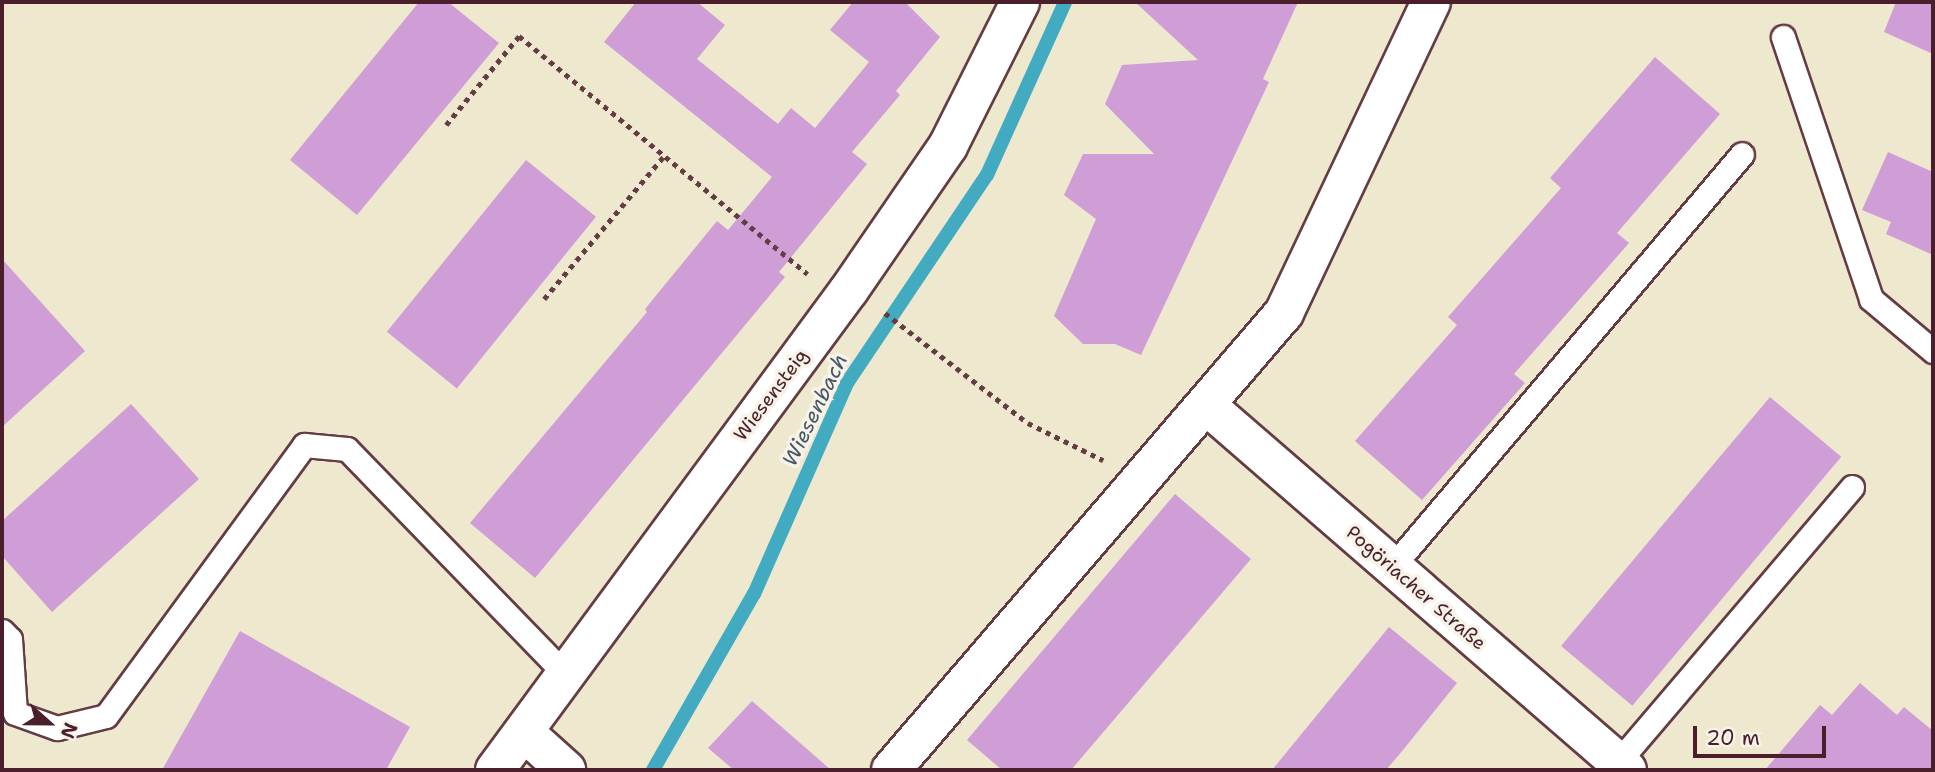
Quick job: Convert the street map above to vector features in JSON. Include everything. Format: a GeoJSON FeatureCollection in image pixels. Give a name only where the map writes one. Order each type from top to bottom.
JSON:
{"type":"FeatureCollection","features":[{"type":"Feature","properties":{"kind":"street","name":"Wiesensteig"},"geometry":{"type":"LineString","coordinates":[[495,770],[564,673],[841,302],[948,146],[1020,2]]}},
{"type":"Feature","properties":{"kind":"street"},"geometry":{"type":"LineString","coordinates":[[891,770],[1284,313],[1431,2]]}},
{"type":"Feature","properties":{"kind":"street","name":"Pogöriacher Straße"},"geometry":{"type":"LineString","coordinates":[[1206,405],[1622,766]]}},
{"type":"Feature","properties":{"kind":"street"},"geometry":{"type":"LineString","coordinates":[[524,732],[566,770]]}},
{"type":"Feature","properties":{"kind":"lane"},"geometry":{"type":"LineString","coordinates":[[1783,37],[1871,299],[1933,351]]}},
{"type":"Feature","properties":{"kind":"lane"},"geometry":{"type":"LineString","coordinates":[[1392,567],[1742,154]]}},
{"type":"Feature","properties":{"kind":"lane"},"geometry":{"type":"LineString","coordinates":[[2,631],[10,639],[15,713],[57,728],[106,716],[304,445],[346,449],[564,673]]}},
{"type":"Feature","properties":{"kind":"lane"},"geometry":{"type":"LineString","coordinates":[[1622,766],[1852,487]]}},
{"type":"Feature","properties":{"kind":"path"},"geometry":{"type":"LineString","coordinates":[[446,125],[519,36],[841,302]]}},
{"type":"Feature","properties":{"kind":"path"},"geometry":{"type":"LineString","coordinates":[[544,299],[664,156]]}},
{"type":"Feature","properties":{"kind":"path"},"geometry":{"type":"LineString","coordinates":[[879,309],[1028,423],[1142,479]]}},
{"type":"Feature","properties":{"kind":"building"},"geometry":{"type":"Polygon","coordinates":[[[419,2],[448,2],[499,43],[357,215],[290,160],[419,2]]]}},
{"type":"Feature","properties":{"kind":"building"},"geometry":{"type":"Polygon","coordinates":[[[636,2],[697,2],[725,25],[697,59],[778,124],[791,108],[815,128],[869,62],[830,30],[853,2],[905,2],[940,37],[896,91],[900,95],[852,152],[867,164],[779,272],[785,277],[535,578],[470,523],[647,312],[645,309],[717,221],[728,230],[772,177],[604,42],[636,2]]]}},
{"type":"Feature","properties":{"kind":"building"},"geometry":{"type":"Polygon","coordinates":[[[1135,2],[1298,2],[1263,79],[1269,82],[1141,355],[1115,344],[1083,344],[1054,316],[1096,219],[1064,195],[1083,154],[1154,154],[1105,104],[1122,65],[1198,60],[1135,2]]]}},
{"type":"Feature","properties":{"kind":"building"},"geometry":{"type":"Polygon","coordinates":[[[1896,2],[1933,2],[1933,54],[1884,32],[1896,2]]]}},
{"type":"Feature","properties":{"kind":"building"},"geometry":{"type":"Polygon","coordinates":[[[1655,57],[1720,114],[1617,233],[1629,243],[1514,374],[1525,383],[1422,500],[1355,441],[1457,325],[1448,317],[1561,188],[1550,178],[1655,57]]]}},
{"type":"Feature","properties":{"kind":"building"},"geometry":{"type":"Polygon","coordinates":[[[1888,152],[1933,172],[1933,255],[1886,234],[1891,222],[1862,210],[1888,152]]]}},
{"type":"Feature","properties":{"kind":"building"},"geometry":{"type":"Polygon","coordinates":[[[526,160],[596,217],[457,388],[387,332],[526,160]]]}},
{"type":"Feature","properties":{"kind":"building"},"geometry":{"type":"Polygon","coordinates":[[[2,259],[85,351],[2,427],[2,259]]]}},
{"type":"Feature","properties":{"kind":"building"},"geometry":{"type":"Polygon","coordinates":[[[1770,397],[1841,457],[1632,706],[1561,646],[1770,397]]]}},
{"type":"Feature","properties":{"kind":"building"},"geometry":{"type":"Polygon","coordinates":[[[131,404],[199,479],[52,612],[2,556],[2,521],[131,404]]]}},
{"type":"Feature","properties":{"kind":"building"},"geometry":{"type":"Polygon","coordinates":[[[1175,494],[1251,559],[1071,770],[1002,770],[967,740],[1175,494]]]}},
{"type":"Feature","properties":{"kind":"building"},"geometry":{"type":"Polygon","coordinates":[[[1389,627],[1457,683],[1403,750],[1386,770],[1272,770],[1389,627]]]}},
{"type":"Feature","properties":{"kind":"building"},"geometry":{"type":"Polygon","coordinates":[[[240,631],[410,727],[386,770],[162,770],[240,631]]]}},
{"type":"Feature","properties":{"kind":"building"},"geometry":{"type":"Polygon","coordinates":[[[1860,683],[1897,715],[1904,707],[1933,731],[1933,770],[1765,770],[1820,705],[1832,715],[1860,683]]]}},
{"type":"Feature","properties":{"kind":"building"},"geometry":{"type":"Polygon","coordinates":[[[752,701],[831,770],[734,770],[708,748],[752,701]]]}},
{"type":"Feature","properties":{"kind":"waterway","name":"Wiesenbach"},"geometry":{"type":"LineString","coordinates":[[653,770],[754,594],[847,383],[987,175],[1065,2]]}}]}
